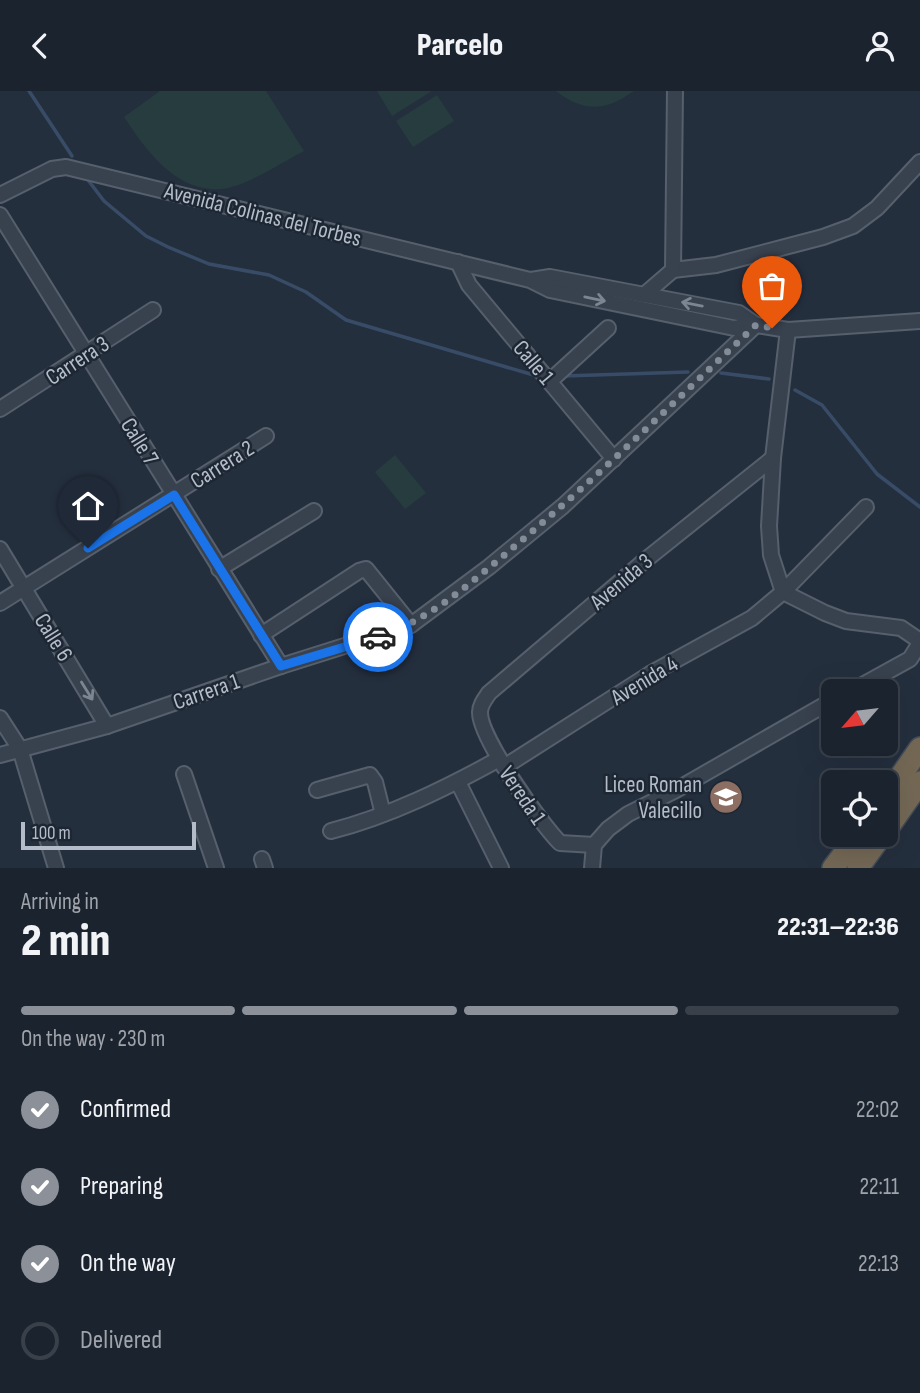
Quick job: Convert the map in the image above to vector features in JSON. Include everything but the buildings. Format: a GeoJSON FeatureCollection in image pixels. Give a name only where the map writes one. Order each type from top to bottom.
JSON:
{"type":"FeatureCollection","features":[{"type":"Feature","properties":{"kind":"highway"},"geometry":{"type":"LineString","coordinates":[[898,780],[920,748]]}},
{"type":"Feature","properties":{"kind":"highway"},"geometry":{"type":"LineString","coordinates":[[898,813],[920,782]]}},
{"type":"Feature","properties":{"kind":"highway"},"geometry":{"type":"LineString","coordinates":[[833,868],[849,847]]}},
{"type":"Feature","properties":{"kind":"highway"},"geometry":{"type":"LineString","coordinates":[[858,868],[874,847]]}},
{"type":"Feature","properties":{"kind":"street"},"geometry":{"type":"LineString","coordinates":[[673,270],[675,91]]}},
{"type":"Feature","properties":{"kind":"street"},"geometry":{"type":"LineString","coordinates":[[645,295],[673,270],[716,265],[853,226],[877,208],[920,162]]}},
{"type":"Feature","properties":{"kind":"street","name":"Avenida Colinas del Torbes"},"geometry":{"type":"LineString","coordinates":[[0,195],[52,169],[66,167],[530,280],[550,290],[734,328],[756,325],[788,330],[920,321]]}},
{"type":"Feature","properties":{"kind":"street","name":"Calle 7"},"geometry":{"type":"LineString","coordinates":[[0,215],[281,666]]}},
{"type":"Feature","properties":{"kind":"street","name":"Calle 1"},"geometry":{"type":"LineString","coordinates":[[458,262],[469,285],[614,459]]}},
{"type":"Feature","properties":{"kind":"street","name":"Avenida Colinas del Torbes"},"geometry":{"type":"LineString","coordinates":[[530,280],[551,277],[740,313],[756,325]]}},
{"type":"Feature","properties":{"kind":"street","name":"Carrera 3"},"geometry":{"type":"LineString","coordinates":[[0,409],[153,310]]}},
{"type":"Feature","properties":{"kind":"street","name":"Carrera 1"},"geometry":{"type":"LineString","coordinates":[[0,755],[107,726],[411,625],[489,567],[614,459],[756,325]]}},
{"type":"Feature","properties":{"kind":"street"},"geometry":{"type":"LineString","coordinates":[[550,381],[608,328]]}},
{"type":"Feature","properties":{"kind":"street"},"geometry":{"type":"LineString","coordinates":[[788,330],[773,458],[769,526],[771,555],[783,592],[825,614],[845,621],[901,628],[920,642],[910,659],[874,679]]}},
{"type":"Feature","properties":{"kind":"street","name":"Carrera 2"},"geometry":{"type":"LineString","coordinates":[[0,604],[266,436]]}},
{"type":"Feature","properties":{"kind":"street","name":"Avenida 3"},"geometry":{"type":"LineString","coordinates":[[480,712],[489,693],[643,562],[773,458]]}},
{"type":"Feature","properties":{"kind":"street","name":"Avenida 4"},"geometry":{"type":"LineString","coordinates":[[331,831],[383,814],[501,763],[650,674],[752,618],[783,592],[866,507]]}},
{"type":"Feature","properties":{"kind":"street"},"geometry":{"type":"LineString","coordinates":[[219,569],[314,511]]}},
{"type":"Feature","properties":{"kind":"street","name":"Calle 6"},"geometry":{"type":"LineString","coordinates":[[0,549],[107,726]]}},
{"type":"Feature","properties":{"kind":"street"},"geometry":{"type":"LineString","coordinates":[[261,635],[366,569],[411,625]]}},
{"type":"Feature","properties":{"kind":"street"},"geometry":{"type":"LineString","coordinates":[[592,868],[594,845],[608,829],[628,814],[676,790],[821,707]]}},
{"type":"Feature","properties":{"kind":"street","name":"Vereda 1"},"geometry":{"type":"LineString","coordinates":[[480,712],[481,720],[501,763],[547,830],[559,843],[594,845]]}},
{"type":"Feature","properties":{"kind":"street"},"geometry":{"type":"LineString","coordinates":[[0,718],[19,749],[56,868]]}},
{"type":"Feature","properties":{"kind":"street"},"geometry":{"type":"LineString","coordinates":[[184,775],[216,868]]}},
{"type":"Feature","properties":{"kind":"street"},"geometry":{"type":"LineString","coordinates":[[317,790],[370,775],[375,782],[383,814]]}},
{"type":"Feature","properties":{"kind":"street"},"geometry":{"type":"LineString","coordinates":[[458,782],[501,868]]}},
{"type":"Feature","properties":{"kind":"green space"},"geometry":{"type":"Polygon","coordinates":[[[160,91],[266,91],[304,151],[230,188],[204,188],[189,184],[163,167],[124,117],[160,91]]]}},
{"type":"Feature","properties":{"kind":"green space"},"geometry":{"type":"Polygon","coordinates":[[[377,91],[432,91],[392,116],[377,91]]]}},
{"type":"Feature","properties":{"kind":"green space"},"geometry":{"type":"Polygon","coordinates":[[[556,91],[634,91],[614,103],[595,107],[576,103],[556,91]]]}},
{"type":"Feature","properties":{"kind":"green space"},"geometry":{"type":"Polygon","coordinates":[[[437,95],[454,121],[413,147],[396,121],[437,95]]]}},
{"type":"Feature","properties":{"kind":"green space"},"geometry":{"type":"Polygon","coordinates":[[[395,455],[426,493],[405,509],[375,472],[395,455]]]}},
{"type":"Feature","properties":{"kind":"waterway"},"geometry":{"type":"LineString","coordinates":[[29,91],[72,156]]}},
{"type":"Feature","properties":{"kind":"waterway"},"geometry":{"type":"LineString","coordinates":[[88,180],[104,201],[146,236],[168,247],[209,264],[269,275],[306,292],[346,320],[537,376]]}},
{"type":"Feature","properties":{"kind":"waterway"},"geometry":{"type":"LineString","coordinates":[[563,376],[688,372]]}},
{"type":"Feature","properties":{"kind":"waterway"},"geometry":{"type":"LineString","coordinates":[[721,373],[769,379]]}},
{"type":"Feature","properties":{"kind":"waterway"},"geometry":{"type":"LineString","coordinates":[[795,390],[822,405],[877,474],[920,507]]}},
{"type":"Feature","properties":{"kind":"way so far"},"geometry":{"type":"LineString","coordinates":[[378,637],[411,625],[461,590],[563,506],[756,325],[772,328]]}},
{"type":"Feature","properties":{"kind":"place","name":"Liceo Roman Valecillo"},"geometry":{"type":"Point","coordinates":[726,797]}},
{"type":"Feature","properties":{"kind":"route"},"geometry":{"type":"LineString","coordinates":[[88,548],[174,495],[281,666],[378,637]]}}]}
